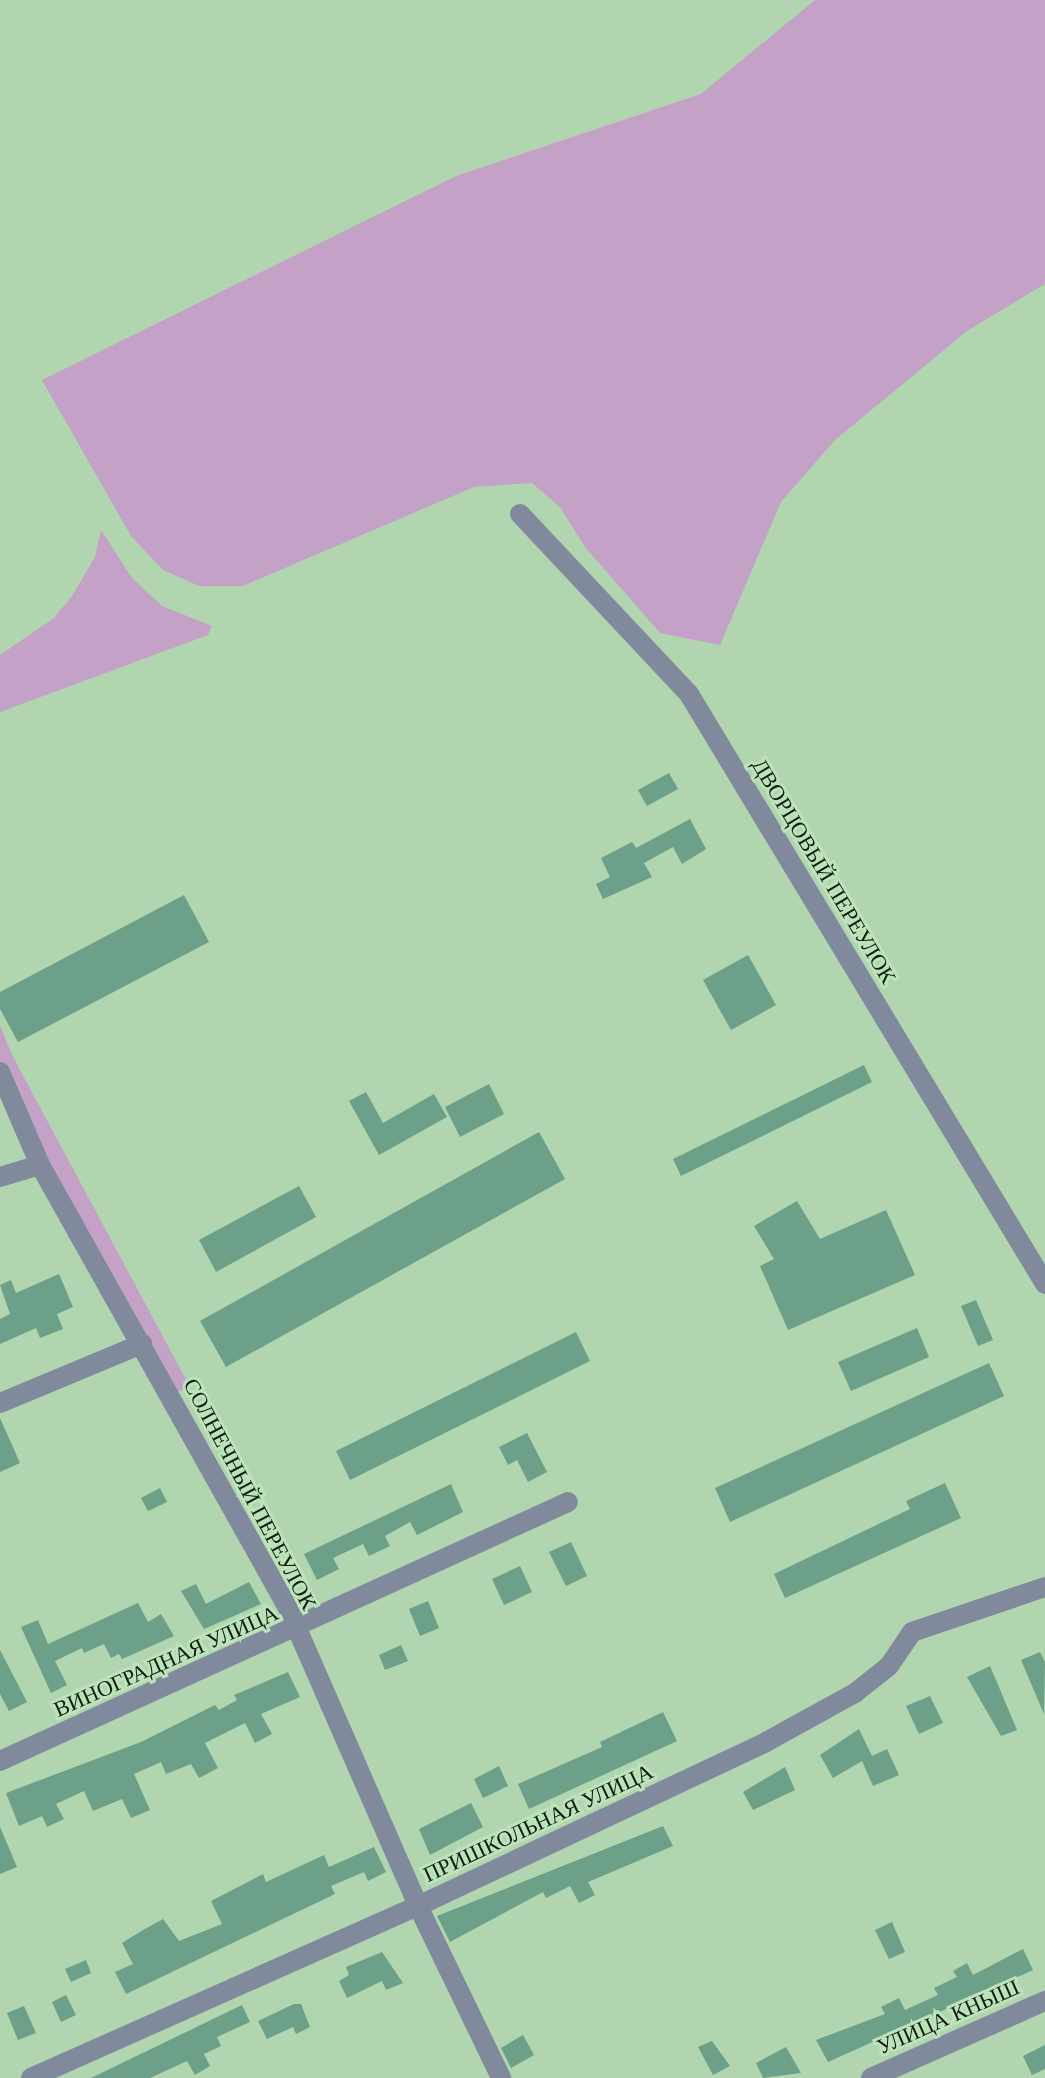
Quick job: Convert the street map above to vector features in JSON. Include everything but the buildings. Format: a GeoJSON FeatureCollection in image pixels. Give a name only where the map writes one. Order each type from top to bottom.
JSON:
{"type":"FeatureCollection","features":[{"type":"Feature","properties":{"kind":"street","name":"ДВОРЦОВЫЙ ПЕРЕУЛОК"},"geometry":{"type":"LineString","coordinates":[[520,514],[689,694],[1045,1284]]}},
{"type":"Feature","properties":{"kind":"street","name":"СОЛНЕЧНЫЙ ПЕРЕУЛОК"},"geometry":{"type":"LineString","coordinates":[[0,1072],[40,1165],[142,1344],[295,1630],[418,1906],[501,2078]]}},
{"type":"Feature","properties":{"kind":"street"},"geometry":{"type":"LineString","coordinates":[[0,1177],[40,1165]]}},
{"type":"Feature","properties":{"kind":"street"},"geometry":{"type":"LineString","coordinates":[[0,1403],[142,1344]]}},
{"type":"Feature","properties":{"kind":"street","name":"ВИНОГРАДНАЯ УЛИЦА"},"geometry":{"type":"LineString","coordinates":[[0,1761],[295,1630],[568,1502]]}},
{"type":"Feature","properties":{"kind":"street","name":"ПРИШКОЛЬНАЯ УЛИЦА"},"geometry":{"type":"LineString","coordinates":[[31,2078],[418,1906],[766,1742],[855,1693],[889,1666],[912,1632],[1045,1587]]}},
{"type":"Feature","properties":{"kind":"street","name":"УЛИЦА КНЫШ"},"geometry":{"type":"LineString","coordinates":[[871,2078],[1045,2001]]}},
{"type":"Feature","properties":{"kind":"shaded area"},"geometry":{"type":"Polygon","coordinates":[[[815,0],[1045,0],[1045,284],[967,331],[835,440],[781,502],[720,645],[660,633],[585,547],[560,507],[532,483],[474,487],[243,586],[199,586],[163,570],[131,536],[42,380],[456,176],[701,94],[815,0]]]}},
{"type":"Feature","properties":{"kind":"shaded area"},"geometry":{"type":"Polygon","coordinates":[[[101,530],[132,578],[162,606],[212,626],[208,635],[0,712],[0,655],[54,618],[72,596],[95,557],[101,530]]]}},
{"type":"Feature","properties":{"kind":"shaded area"},"geometry":{"type":"Polygon","coordinates":[[[0,1025],[12,1055],[190,1387],[170,1395],[0,1072],[0,1025]]]}}]}
